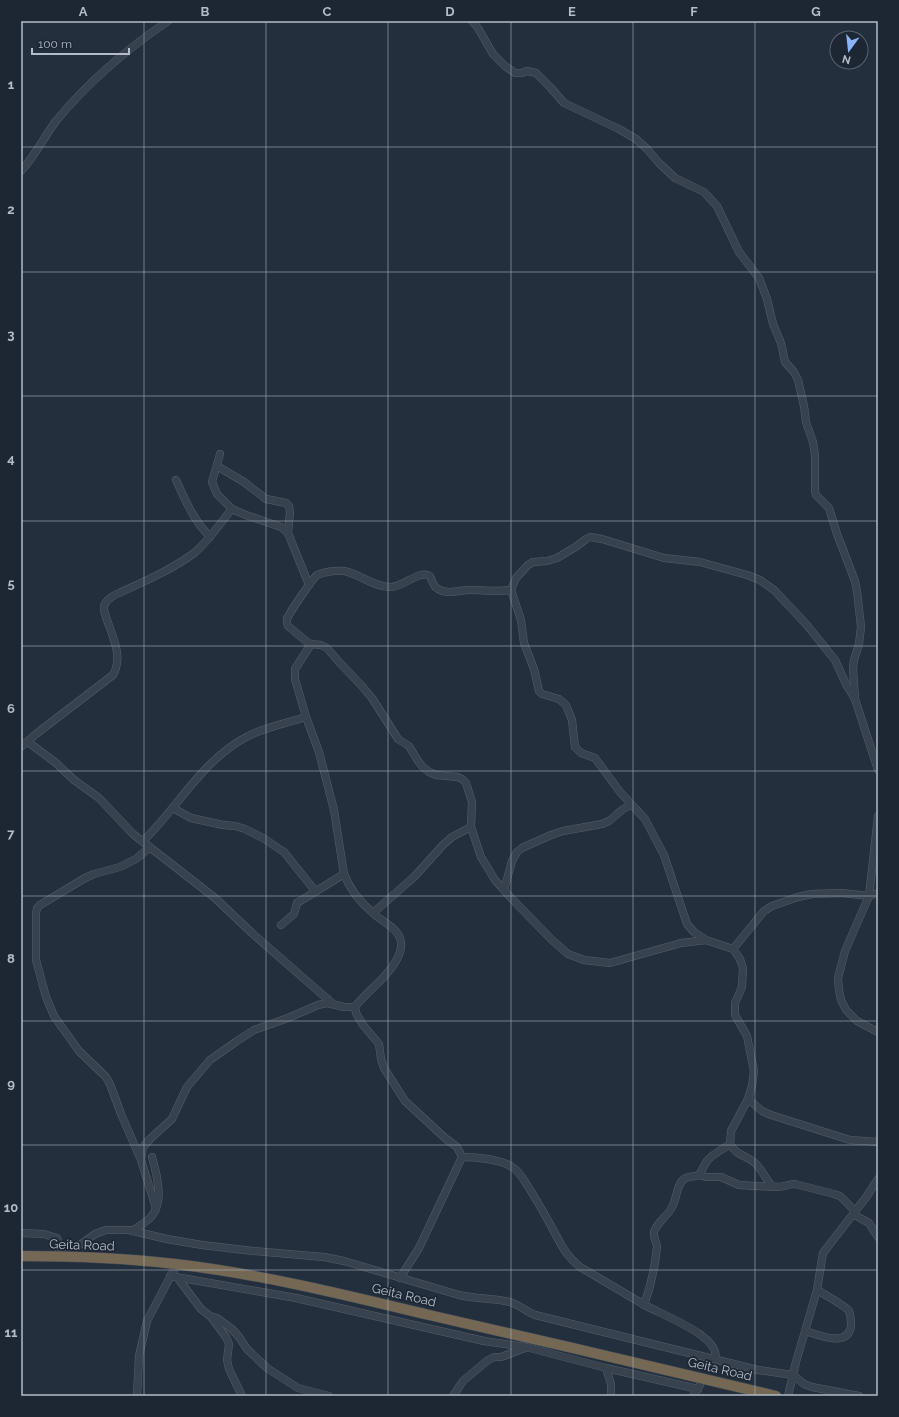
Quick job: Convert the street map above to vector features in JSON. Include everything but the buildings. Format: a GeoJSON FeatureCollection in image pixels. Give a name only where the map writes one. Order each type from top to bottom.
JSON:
{"type":"FeatureCollection","features":[{"type":"Feature","properties":{"kind":"highway","name":"Geita Road"},"geometry":{"type":"LineString","coordinates":[[21,1256],[61,1256],[177,1264],[252,1276],[377,1302],[582,1349],[776,1396]]}},
{"type":"Feature","properties":{"kind":"street"},"geometry":{"type":"LineString","coordinates":[[21,171],[29,163],[56,122],[82,92],[126,52],[168,21]]}},
{"type":"Feature","properties":{"kind":"street"},"geometry":{"type":"LineString","coordinates":[[472,21],[478,28],[493,54],[511,72],[518,74],[527,71],[536,74],[564,103],[619,129],[636,139],[675,178],[704,192],[717,206],[739,252],[759,278],[767,299],[785,362],[794,372],[801,393],[806,422],[813,442],[815,455],[816,495],[829,508],[855,581],[861,627],[859,644],[853,668],[855,699]]}},
{"type":"Feature","properties":{"kind":"street"},"geometry":{"type":"LineString","coordinates":[[220,454],[212,482],[213,488],[220,498],[232,508],[246,516],[281,527],[288,533],[309,585]]}},
{"type":"Feature","properties":{"kind":"street"},"geometry":{"type":"LineString","coordinates":[[217,466],[244,482],[266,499],[286,503],[289,506],[290,512],[288,533]]}},
{"type":"Feature","properties":{"kind":"street"},"geometry":{"type":"LineString","coordinates":[[176,480],[191,513],[210,537]]}},
{"type":"Feature","properties":{"kind":"street"},"geometry":{"type":"LineString","coordinates":[[21,747],[113,675],[118,659],[117,650],[104,610],[106,602],[113,596],[173,566],[194,553],[210,537],[232,508]]}},
{"type":"Feature","properties":{"kind":"street"},"geometry":{"type":"LineString","coordinates":[[775,1188],[770,1184],[757,1165],[737,1152],[730,1144],[731,1131],[748,1099],[754,1071],[747,1036],[735,1010],[742,987],[743,968],[740,959],[733,949],[706,940],[694,932],[686,924],[664,855],[645,819],[620,792],[595,758],[581,752],[575,747],[572,720],[566,705],[559,699],[542,694],[539,691],[534,669],[524,643],[521,620],[511,590],[512,585],[516,578],[528,565],[533,562],[547,561],[564,555],[590,537],[664,558],[700,562],[760,580],[774,590],[806,624],[835,660],[855,699],[878,770]]}},
{"type":"Feature","properties":{"kind":"street"},"geometry":{"type":"LineString","coordinates":[[511,590],[496,592],[473,590],[451,592],[444,591],[435,587],[430,576],[425,574],[398,586],[389,587],[350,573],[340,571],[318,575],[288,615],[287,623],[296,633],[311,644],[321,645],[327,648],[372,698],[398,740],[409,746],[422,766],[429,772],[436,775],[457,777],[462,779],[468,787],[472,802],[471,827],[481,857],[504,890],[552,940],[568,954],[584,960],[610,963],[681,943],[706,940]]}},
{"type":"Feature","properties":{"kind":"street"},"geometry":{"type":"LineString","coordinates":[[311,644],[295,669],[295,679],[306,717],[319,752],[334,810],[344,874],[350,888],[356,896],[373,913],[397,932],[402,944],[401,952],[384,978],[355,1007],[356,1014],[363,1026],[379,1044],[384,1068],[405,1100],[445,1138],[457,1147],[462,1157]]}},
{"type":"Feature","properties":{"kind":"street"},"geometry":{"type":"LineString","coordinates":[[143,841],[159,825],[192,782],[217,757],[230,747],[264,729],[306,717]]}},
{"type":"Feature","properties":{"kind":"street"},"geometry":{"type":"LineString","coordinates":[[28,742],[56,763],[74,780],[100,798],[124,826],[133,834],[215,898],[253,934],[332,1003],[344,1007],[355,1007]]}},
{"type":"Feature","properties":{"kind":"street"},"geometry":{"type":"LineString","coordinates":[[504,890],[512,861],[517,852],[522,848],[557,833],[602,824],[609,821],[623,809],[631,805]]}},
{"type":"Feature","properties":{"kind":"street"},"geometry":{"type":"LineString","coordinates":[[173,808],[191,818],[235,826],[263,838],[284,852],[316,892]]}},
{"type":"Feature","properties":{"kind":"street"},"geometry":{"type":"LineString","coordinates":[[878,816],[869,896],[845,951],[838,978],[838,990],[846,1010],[857,1021],[878,1032]]}},
{"type":"Feature","properties":{"kind":"street"},"geometry":{"type":"LineString","coordinates":[[373,913],[414,877],[443,845],[471,827]]}},
{"type":"Feature","properties":{"kind":"street"},"geometry":{"type":"LineString","coordinates":[[150,847],[136,859],[120,867],[85,878],[40,905],[36,913],[36,960],[46,997],[54,1016],[79,1051],[106,1077],[110,1084],[141,1160],[156,1208]]}},
{"type":"Feature","properties":{"kind":"street"},"geometry":{"type":"LineString","coordinates":[[281,925],[294,914],[297,904],[344,874]]}},
{"type":"Feature","properties":{"kind":"street"},"geometry":{"type":"LineString","coordinates":[[733,949],[764,911],[772,906],[812,894],[842,893],[869,896],[878,893]]}},
{"type":"Feature","properties":{"kind":"street"},"geometry":{"type":"LineString","coordinates":[[141,1160],[142,1151],[145,1145],[172,1119],[187,1087],[210,1060],[254,1030],[318,1005],[332,1003]]}},
{"type":"Feature","properties":{"kind":"street"},"geometry":{"type":"LineString","coordinates":[[748,1099],[762,1111],[771,1115],[850,1140],[878,1142]]}},
{"type":"Feature","properties":{"kind":"street"},"geometry":{"type":"LineString","coordinates":[[699,1175],[707,1161],[712,1156],[730,1144]]}},
{"type":"Feature","properties":{"kind":"street"},"geometry":{"type":"LineString","coordinates":[[132,1231],[150,1218],[158,1201],[158,1190],[152,1157]]}},
{"type":"Feature","properties":{"kind":"street"},"geometry":{"type":"LineString","coordinates":[[400,1278],[419,1248],[462,1157]]}},
{"type":"Feature","properties":{"kind":"street"},"geometry":{"type":"LineString","coordinates":[[462,1157],[494,1161],[508,1164],[514,1168],[524,1180],[564,1251],[572,1261],[644,1305],[692,1329],[704,1338],[716,1352],[715,1359]]}},
{"type":"Feature","properties":{"kind":"street"},"geometry":{"type":"LineString","coordinates":[[644,1305],[654,1270],[657,1247],[654,1238],[655,1231],[673,1207],[682,1181],[687,1177],[699,1175],[721,1178],[739,1186],[775,1188],[795,1184],[834,1194],[840,1196],[854,1212],[869,1223],[878,1237]]}},
{"type":"Feature","properties":{"kind":"street"},"geometry":{"type":"LineString","coordinates":[[788,1396],[817,1290],[823,1253],[878,1179]]}},
{"type":"Feature","properties":{"kind":"street"},"geometry":{"type":"LineString","coordinates":[[21,1233],[44,1234],[57,1238],[61,1256],[100,1231],[118,1230],[132,1231],[202,1245],[324,1257],[344,1261],[463,1296],[510,1302],[535,1315],[767,1372],[793,1375],[804,1384],[812,1387],[859,1396]]}},
{"type":"Feature","properties":{"kind":"street"},"geometry":{"type":"LineString","coordinates":[[137,1396],[139,1356],[147,1321],[174,1276],[177,1264]]}},
{"type":"Feature","properties":{"kind":"street"},"geometry":{"type":"LineString","coordinates":[[174,1276],[201,1309],[210,1316],[226,1337],[229,1344],[227,1360],[242,1396]]}},
{"type":"Feature","properties":{"kind":"street"},"geometry":{"type":"LineString","coordinates":[[174,1276],[296,1298],[479,1340],[526,1347],[606,1368],[698,1389]]}},
{"type":"Feature","properties":{"kind":"street"},"geometry":{"type":"LineString","coordinates":[[805,1331],[841,1339],[850,1332],[851,1318],[848,1310],[817,1290]]}},
{"type":"Feature","properties":{"kind":"street"},"geometry":{"type":"LineString","coordinates":[[210,1316],[216,1318],[232,1329],[240,1337],[250,1352],[275,1374],[298,1388],[329,1396]]}},
{"type":"Feature","properties":{"kind":"street"},"geometry":{"type":"LineString","coordinates":[[453,1396],[463,1381],[488,1360],[494,1357],[501,1357],[526,1347]]}},
{"type":"Feature","properties":{"kind":"street"},"geometry":{"type":"LineString","coordinates":[[606,1368],[611,1384],[611,1396]]}},
{"type":"Feature","properties":{"kind":"street"},"geometry":{"type":"LineString","coordinates":[[693,1396],[703,1379]]}}]}
